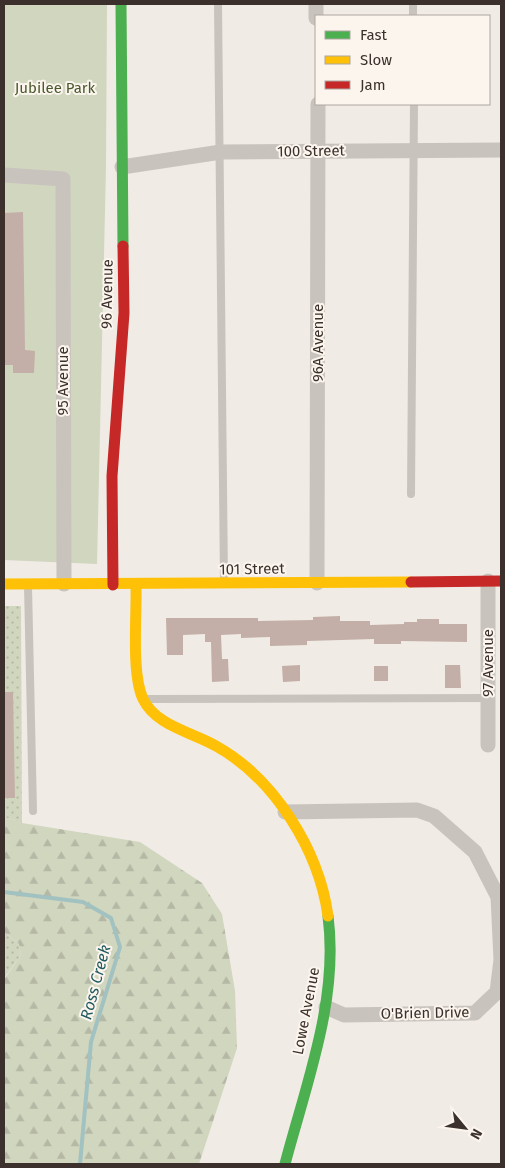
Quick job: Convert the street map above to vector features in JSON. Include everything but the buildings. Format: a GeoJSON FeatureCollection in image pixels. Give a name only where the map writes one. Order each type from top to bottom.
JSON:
{"type":"FeatureCollection","features":[{"type":"Feature","properties":{"kind":"street","name":"96 Avenue"},"geometry":{"type":"LineString","coordinates":[[113,585],[112,476],[124,313],[121,4]]}},
{"type":"Feature","properties":{"kind":"street","name":"96A Avenue"},"geometry":{"type":"LineString","coordinates":[[317,582],[318,105]]}},
{"type":"Feature","properties":{"kind":"street","name":"100 Street"},"geometry":{"type":"LineString","coordinates":[[122,167],[221,152],[501,150]]}},
{"type":"Feature","properties":{"kind":"street","name":"95 Avenue"},"geometry":{"type":"LineString","coordinates":[[4,175],[63,179],[64,584]]}},
{"type":"Feature","properties":{"kind":"street","name":"101 Street"},"geometry":{"type":"LineString","coordinates":[[4,584],[136,585],[494,581]]}},
{"type":"Feature","properties":{"kind":"street","name":"97 Avenue"},"geometry":{"type":"LineString","coordinates":[[488,746],[488,698],[494,678],[494,581]]}},
{"type":"Feature","properties":{"kind":"street"},"geometry":{"type":"LineString","coordinates":[[136,585],[139,677],[144,699]]}},
{"type":"Feature","properties":{"kind":"street","name":"Lowe Avenue"},"geometry":{"type":"LineString","coordinates":[[144,699],[158,716],[218,747],[234,758],[261,784],[285,812],[315,870],[325,903],[331,938],[331,963],[326,1007],[285,1164]]}},
{"type":"Feature","properties":{"kind":"street","name":"O'Brien Drive"},"geometry":{"type":"LineString","coordinates":[[285,812],[417,810],[426,812],[434,816],[474,852],[498,897],[500,960],[498,992],[475,1013],[344,1015],[326,1007]]}},
{"type":"Feature","properties":{"kind":"lane"},"geometry":{"type":"LineString","coordinates":[[218,4],[224,584]]}},
{"type":"Feature","properties":{"kind":"lane"},"geometry":{"type":"LineString","coordinates":[[411,494],[414,105]]}},
{"type":"Feature","properties":{"kind":"lane"},"geometry":{"type":"LineString","coordinates":[[28,584],[33,811]]}},
{"type":"Feature","properties":{"kind":"lane"},"geometry":{"type":"LineString","coordinates":[[144,699],[488,698]]}},
{"type":"Feature","properties":{"kind":"green space","name":"Jubilee Park"},"geometry":{"type":"Polygon","coordinates":[[[4,4],[107,4],[106,167],[97,564],[4,560],[4,4]]]}},
{"type":"Feature","properties":{"kind":"green space"},"geometry":{"type":"Polygon","coordinates":[[[4,606],[21,606],[22,823],[4,817],[4,606]]]}},
{"type":"Feature","properties":{"kind":"green space"},"geometry":{"type":"Polygon","coordinates":[[[4,817],[22,823],[140,842],[202,883],[222,914],[235,991],[237,1048],[199,1164],[4,1164],[4,984],[5,978],[21,955],[19,944],[4,932],[4,817]]]}},
{"type":"Feature","properties":{"kind":"green space"},"geometry":{"type":"Polygon","coordinates":[[[4,932],[19,944],[21,955],[5,977],[4,984],[4,932]]]}},
{"type":"Feature","properties":{"kind":"waterway","name":"Ross Creek"},"geometry":{"type":"LineString","coordinates":[[4,892],[83,902],[111,918],[120,947],[91,1042],[80,1164]]}},
{"type":"Feature","properties":{"kind":"traffic: fast"},"geometry":{"type":"LineString","coordinates":[[121,4],[123,246]]}},
{"type":"Feature","properties":{"kind":"traffic: fast"},"geometry":{"type":"LineString","coordinates":[[285,1164],[311,1073],[325,1010],[329,979],[330,947],[328,916]]}},
{"type":"Feature","properties":{"kind":"traffic: slow"},"geometry":{"type":"LineString","coordinates":[[4,584],[411,582]]}},
{"type":"Feature","properties":{"kind":"traffic: slow"},"geometry":{"type":"LineString","coordinates":[[136,585],[135,644],[139,688],[143,699],[149,708],[165,722],[207,741],[237,760],[275,796],[304,842],[315,866],[328,916]]}},
{"type":"Feature","properties":{"kind":"traffic: jam"},"geometry":{"type":"LineString","coordinates":[[113,585],[112,476],[124,313],[123,246]]}},
{"type":"Feature","properties":{"kind":"traffic: jam"},"geometry":{"type":"LineString","coordinates":[[411,582],[501,581]]}}]}
